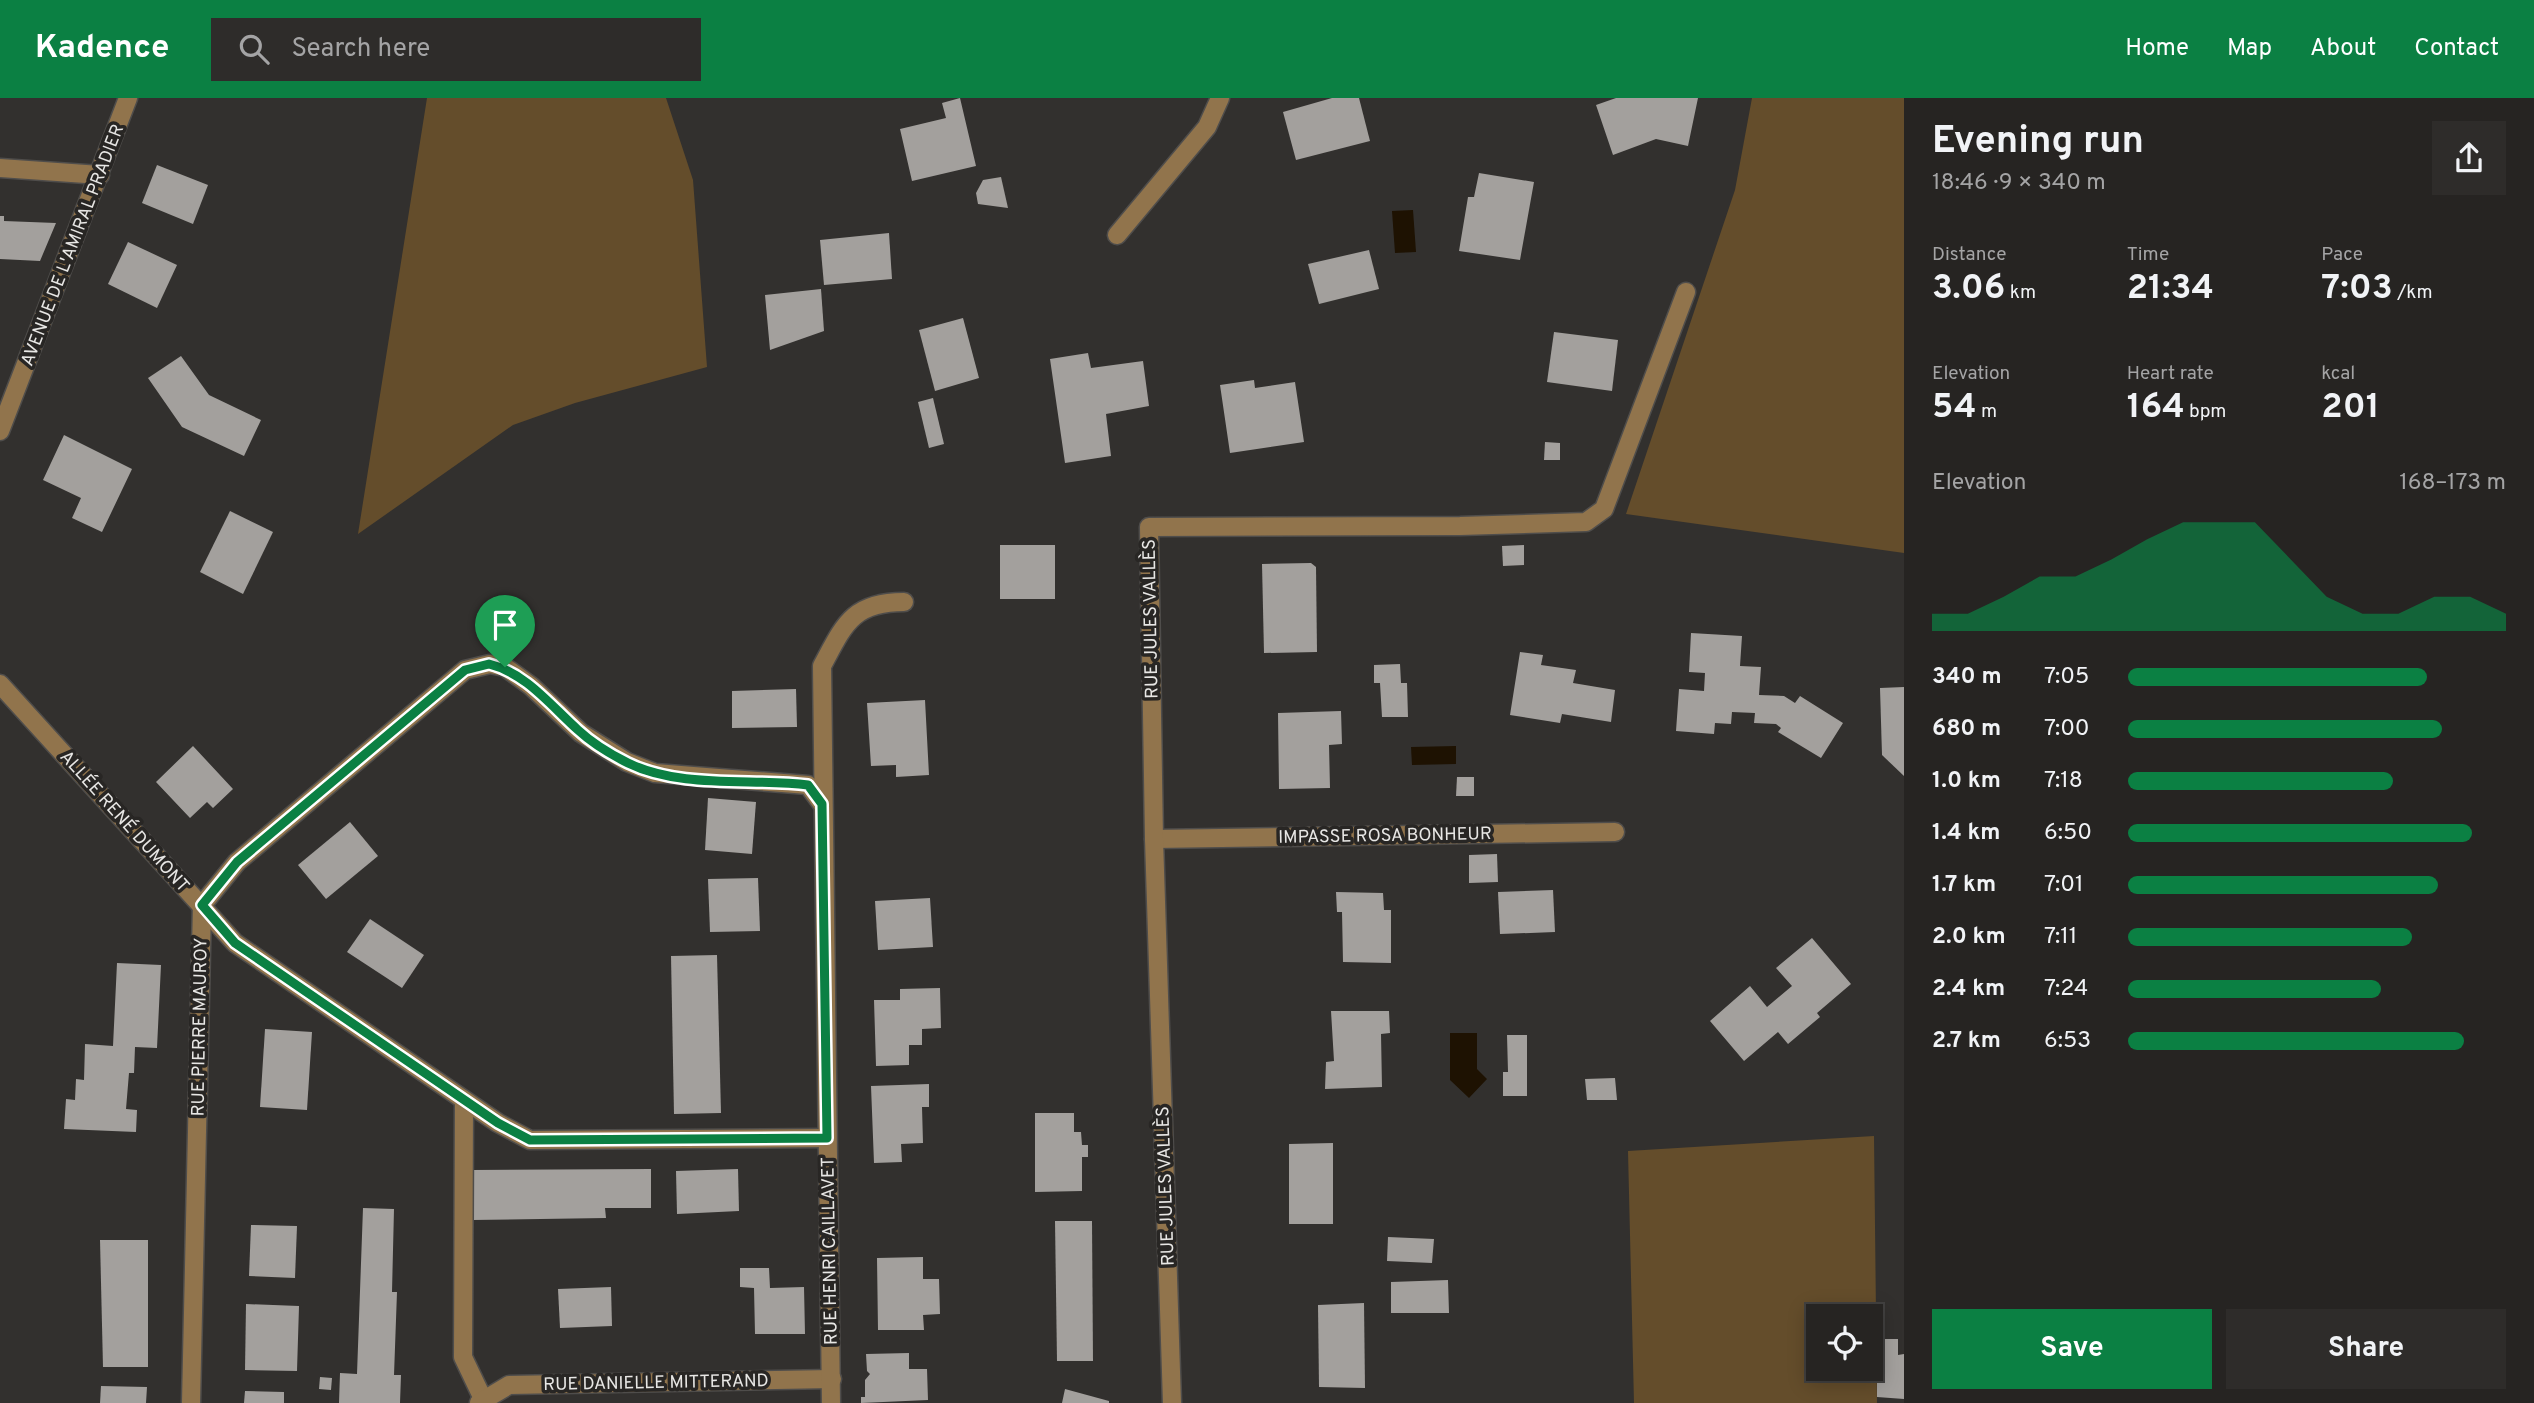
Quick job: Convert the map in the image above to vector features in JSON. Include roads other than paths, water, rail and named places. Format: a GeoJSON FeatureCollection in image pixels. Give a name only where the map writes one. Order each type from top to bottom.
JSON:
{"type":"FeatureCollection","features":[{"type":"Feature","properties":{"kind":"street","name":"AVENUE DE L'AMIRAL PRADIER"},"geometry":{"type":"LineString","coordinates":[[0,431],[128,98]]}},
{"type":"Feature","properties":{"kind":"street"},"geometry":{"type":"LineString","coordinates":[[1117,235],[1207,127],[1220,98]]}},
{"type":"Feature","properties":{"kind":"street"},"geometry":{"type":"LineString","coordinates":[[0,168],[100,175]]}},
{"type":"Feature","properties":{"kind":"street","name":"RUE JULES VALLÈS"},"geometry":{"type":"LineString","coordinates":[[1172,1403],[1154,839],[1149,527],[1446,527],[1586,522],[1604,509],[1686,292]]}},
{"type":"Feature","properties":{"kind":"street","name":"RUE HENRI CAILLAVET"},"geometry":{"type":"LineString","coordinates":[[831,1403],[822,666],[845,623],[877,602],[904,601]]}},
{"type":"Feature","properties":{"kind":"street"},"geometry":{"type":"LineString","coordinates":[[202,905],[237,862],[465,670],[489,664],[505,667],[531,686],[581,733],[627,762],[655,773],[808,785],[822,804]]}},
{"type":"Feature","properties":{"kind":"street","name":"ALLÉE RENÉ DUMONT"},"geometry":{"type":"LineString","coordinates":[[0,684],[235,943],[464,1100],[530,1140],[827,1138]]}},
{"type":"Feature","properties":{"kind":"street","name":"IMPASSE ROSA BONHEUR"},"geometry":{"type":"LineString","coordinates":[[1154,839],[1615,832]]}},
{"type":"Feature","properties":{"kind":"street","name":"RUE PIERRE MAUROY"},"geometry":{"type":"LineString","coordinates":[[191,1403],[202,905]]}},
{"type":"Feature","properties":{"kind":"street","name":"RUE DANIELLE MITTERAND"},"geometry":{"type":"LineString","coordinates":[[464,1100],[463,1357],[481,1401],[509,1385],[832,1379]]}}]}
